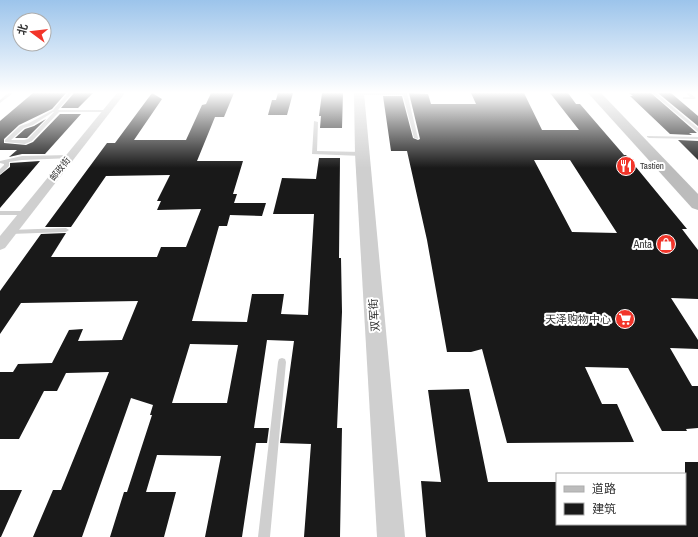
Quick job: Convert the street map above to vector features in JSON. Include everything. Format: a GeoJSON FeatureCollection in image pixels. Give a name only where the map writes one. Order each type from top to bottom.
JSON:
{"type":"FeatureCollection","features":[{"type":"Feature","properties":{"kind":"main road"},"geometry":{"type":"LineString","coordinates":[[617,118],[698,204]]}},
{"type":"Feature","properties":{"kind":"main road"},"geometry":{"type":"LineString","coordinates":[[630,118],[698,187]]}},
{"type":"Feature","properties":{"kind":"street","name":"邮政街"},"geometry":{"type":"LineString","coordinates":[[0,245],[101,118]]}},
{"type":"Feature","properties":{"kind":"street","name":"双军街"},"geometry":{"type":"LineString","coordinates":[[361,118],[362,154],[391,537]]}},
{"type":"Feature","properties":{"kind":"lane"},"geometry":{"type":"LineString","coordinates":[[43,118],[22,127],[7,141],[25,142],[30,140],[50,118]]}},
{"type":"Feature","properties":{"kind":"lane"},"geometry":{"type":"LineString","coordinates":[[411,118],[416,138]]}},
{"type":"Feature","properties":{"kind":"lane"},"geometry":{"type":"LineString","coordinates":[[683,118],[698,131]]}},
{"type":"Feature","properties":{"kind":"lane"},"geometry":{"type":"LineString","coordinates":[[316,122],[314,153],[362,154]]}},
{"type":"Feature","properties":{"kind":"lane"},"geometry":{"type":"LineString","coordinates":[[649,137],[698,138]]}},
{"type":"Feature","properties":{"kind":"lane"},"geometry":{"type":"LineString","coordinates":[[2,162],[22,158],[70,158]]}},
{"type":"Feature","properties":{"kind":"lane"},"geometry":{"type":"LineString","coordinates":[[0,172],[7,165],[6,162],[2,162]]}},
{"type":"Feature","properties":{"kind":"lane"},"geometry":{"type":"LineString","coordinates":[[0,213],[26,213]]}},
{"type":"Feature","properties":{"kind":"lane"},"geometry":{"type":"LineString","coordinates":[[10,232],[66,230]]}},
{"type":"Feature","properties":{"kind":"lane"},"geometry":{"type":"LineString","coordinates":[[264,537],[282,362]]}},
{"type":"Feature","properties":{"kind":"building"},"geometry":{"type":"Polygon","coordinates":[[[3,118],[33,118],[19,125],[4,139],[4,143],[26,145],[33,142],[56,118],[77,118],[45,154],[22,154],[9,157],[17,150],[0,150],[0,121],[3,118]]]}},
{"type":"Feature","properties":{"kind":"building"},"geometry":{"type":"Polygon","coordinates":[[[133,118],[149,118],[134,140],[186,140],[196,118],[215,118],[197,161],[243,161],[233,194],[237,194],[234,203],[266,203],[262,216],[230,215],[227,226],[219,226],[192,321],[247,322],[252,294],[284,294],[281,314],[308,315],[314,214],[273,214],[282,178],[316,179],[319,158],[340,158],[339,258],[341,258],[342,312],[337,428],[342,428],[340,537],[304,537],[311,444],[280,443],[294,341],[267,340],[254,428],[269,428],[267,443],[256,443],[242,537],[205,537],[221,456],[157,455],[146,492],[176,492],[164,537],[110,537],[124,492],[127,492],[152,415],[150,415],[153,405],[131,398],[82,537],[33,537],[53,490],[61,490],[109,372],[66,373],[57,391],[44,391],[19,439],[0,439],[0,372],[13,372],[18,364],[52,363],[69,330],[83,329],[78,341],[122,340],[138,301],[21,303],[0,334],[0,291],[41,234],[66,233],[51,257],[157,257],[161,247],[186,247],[201,209],[157,210],[161,201],[157,201],[170,175],[106,176],[71,227],[45,227],[107,143],[115,143],[133,118]],[[190,344],[172,403],[227,403],[238,345],[190,344]]]}},
{"type":"Feature","properties":{"kind":"building"},"geometry":{"type":"Polygon","coordinates":[[[321,118],[342,118],[342,128],[320,128],[321,118]]]}},
{"type":"Feature","properties":{"kind":"building"},"geometry":{"type":"Polygon","coordinates":[[[386,118],[408,118],[413,138],[418,140],[420,139],[415,118],[536,118],[542,130],[579,130],[570,118],[592,118],[624,155],[626,155],[687,229],[682,229],[698,250],[698,299],[671,298],[698,340],[698,349],[670,348],[692,386],[698,386],[698,428],[686,429],[687,431],[662,431],[628,368],[585,367],[602,404],[617,404],[634,442],[507,443],[482,349],[471,352],[447,352],[427,240],[407,151],[391,151],[386,118]],[[534,160],[572,232],[617,233],[570,160],[534,160]]]}},
{"type":"Feature","properties":{"kind":"building"},"geometry":{"type":"Polygon","coordinates":[[[653,118],[680,118],[697,133],[689,133],[692,135],[670,134],[653,118]]]}},
{"type":"Feature","properties":{"kind":"building"},"geometry":{"type":"Polygon","coordinates":[[[688,118],[698,118],[698,126],[688,118]]]}},
{"type":"Feature","properties":{"kind":"building"},"geometry":{"type":"Polygon","coordinates":[[[46,119],[27,138],[15,138],[25,129],[46,119]]]}},
{"type":"Feature","properties":{"kind":"building"},"geometry":{"type":"Polygon","coordinates":[[[678,140],[698,141],[698,160],[678,140]]]}},
{"type":"Feature","properties":{"kind":"building"},"geometry":{"type":"Polygon","coordinates":[[[40,161],[0,208],[0,175],[10,167],[10,163],[40,161]]]}},
{"type":"Feature","properties":{"kind":"building"},"geometry":{"type":"Polygon","coordinates":[[[469,389],[488,482],[556,482],[556,525],[686,525],[685,462],[698,462],[698,537],[426,537],[421,481],[441,482],[428,390],[469,389]]]}},
{"type":"Feature","properties":{"kind":"building"},"geometry":{"type":"Polygon","coordinates":[[[0,490],[22,490],[1,537],[0,537],[0,490]]]}},
{"type":"Feature","properties":{"kind":"place","name":"Tastien"},"geometry":{"type":"Point","coordinates":[626,166]}},
{"type":"Feature","properties":{"kind":"place","name":"Anta"},"geometry":{"type":"Point","coordinates":[666,244]}},
{"type":"Feature","properties":{"kind":"place","name":"天泽购物中心"},"geometry":{"type":"Point","coordinates":[625,319]}}]}
